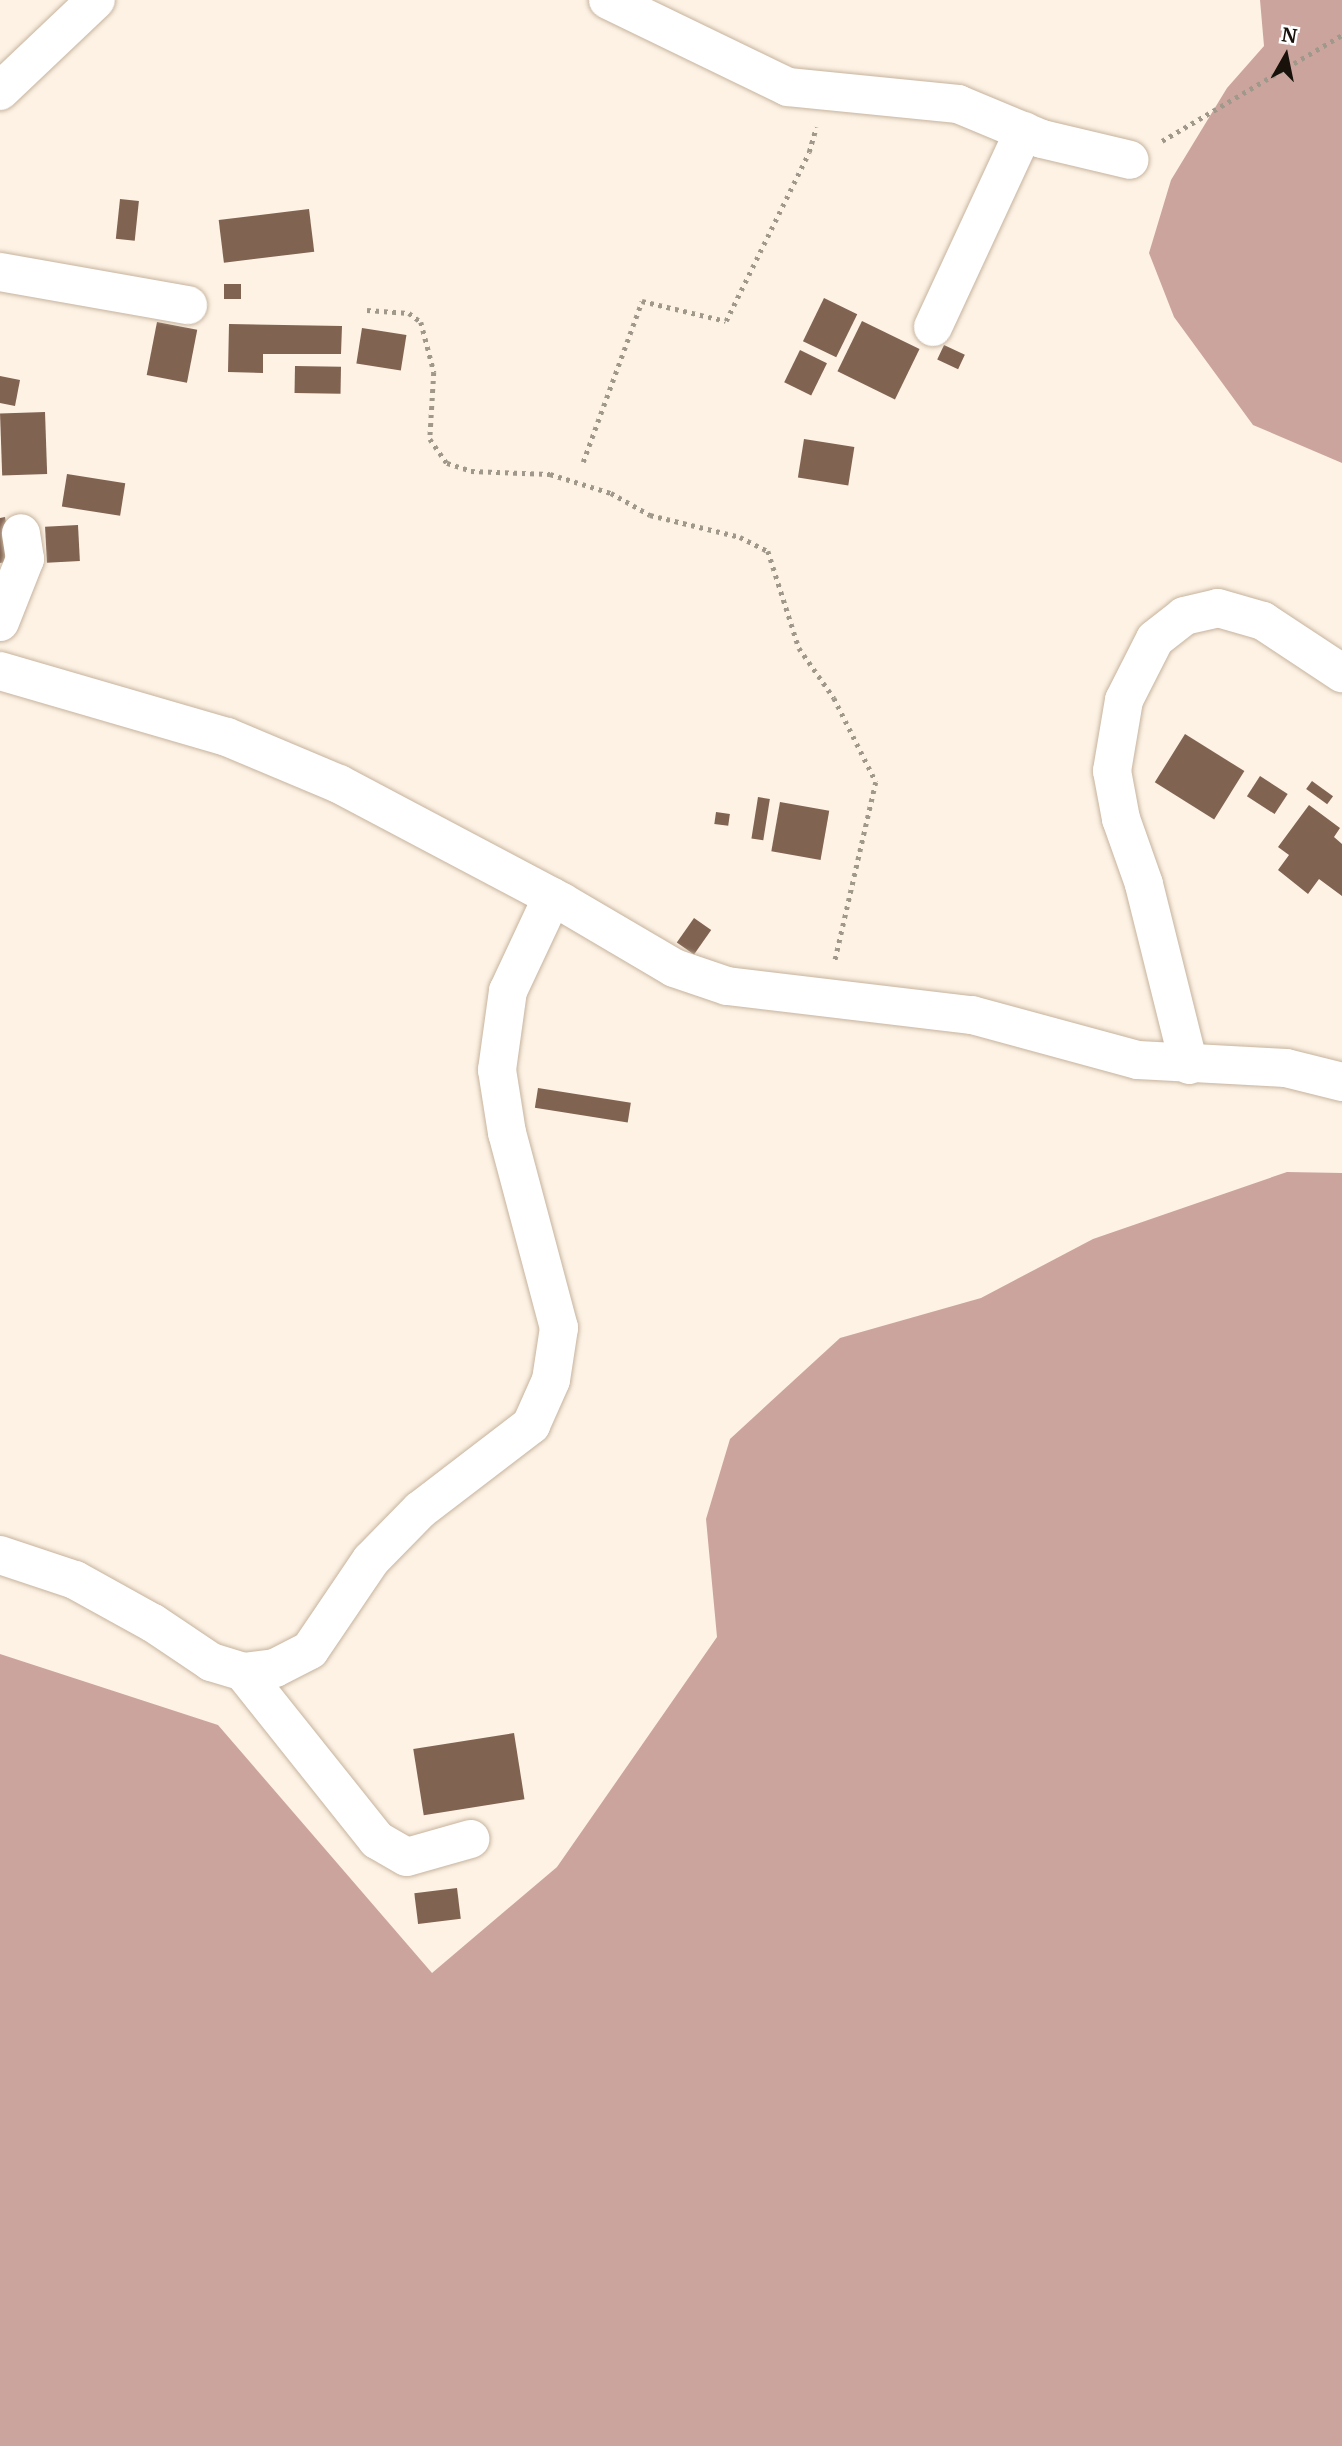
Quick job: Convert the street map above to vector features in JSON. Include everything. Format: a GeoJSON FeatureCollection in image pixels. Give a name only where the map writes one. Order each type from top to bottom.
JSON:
{"type":"FeatureCollection","features":[{"type":"Feature","properties":{"kind":"street"},"geometry":{"type":"LineString","coordinates":[[0,91],[96,0]]}},
{"type":"Feature","properties":{"kind":"street"},"geometry":{"type":"LineString","coordinates":[[608,0],[788,87],[958,104],[1024,131],[1096,155],[1130,160]]}},
{"type":"Feature","properties":{"kind":"street"},"geometry":{"type":"LineString","coordinates":[[933,327],[1024,131]]}},
{"type":"Feature","properties":{"kind":"street"},"geometry":{"type":"LineString","coordinates":[[0,272],[188,305]]}},
{"type":"Feature","properties":{"kind":"street"},"geometry":{"type":"LineString","coordinates":[[0,622],[25,559],[21,533]]}},
{"type":"Feature","properties":{"kind":"street"},"geometry":{"type":"LineString","coordinates":[[1189,1065],[1144,884],[1121,819],[1112,771],[1124,700],[1155,639],[1184,616],[1218,608],[1263,621],[1342,673]]}},
{"type":"Feature","properties":{"kind":"street"},"geometry":{"type":"LineString","coordinates":[[0,671],[226,737],[339,784],[552,897],[674,968],[727,986],[972,1015],[1138,1060],[1189,1065],[1286,1068],[1342,1082]]}},
{"type":"Feature","properties":{"kind":"street"},"geometry":{"type":"LineString","coordinates":[[0,1555],[75,1580],[153,1623],[211,1662],[243,1672],[275,1668],[310,1650],[389,1539],[420,1510],[531,1425],[544,1399],[559,1328],[504,1120],[497,1070],[508,991],[552,897]]}},
{"type":"Feature","properties":{"kind":"street"},"geometry":{"type":"LineString","coordinates":[[243,1672],[377,1840],[407,1857],[470,1839]]}},
{"type":"Feature","properties":{"kind":"path"},"geometry":{"type":"LineString","coordinates":[[1130,160],[1342,35]]}},
{"type":"Feature","properties":{"kind":"path"},"geometry":{"type":"LineString","coordinates":[[583,462],[642,301],[726,321],[809,152],[821,90]]}},
{"type":"Feature","properties":{"kind":"path"},"geometry":{"type":"LineString","coordinates":[[367,310],[409,313],[421,322],[434,372],[430,439],[447,463],[471,471],[550,474],[611,493],[650,515],[740,537],[768,551],[799,648],[834,698],[876,782],[827,996]]}},
{"type":"Feature","properties":{"kind":"shaded area"},"geometry":{"type":"Polygon","coordinates":[[[1260,0],[1342,0],[1342,463],[1253,425],[1174,317],[1149,253],[1171,180],[1227,88],[1264,46],[1260,0]]]}},
{"type":"Feature","properties":{"kind":"shaded area"},"geometry":{"type":"Polygon","coordinates":[[[1287,1172],[1342,1173],[1342,2446],[0,2446],[0,1654],[218,1725],[432,1973],[557,1867],[717,1637],[706,1519],[730,1439],[840,1338],[981,1298],[1093,1239],[1287,1172]]]}},
{"type":"Feature","properties":{"kind":"building"},"geometry":{"type":"Polygon","coordinates":[[[120,199],[139,201],[135,241],[116,239],[120,199]]]}},
{"type":"Feature","properties":{"kind":"building"},"geometry":{"type":"Polygon","coordinates":[[[309,209],[314,252],[224,263],[219,220],[309,209]]]}},
{"type":"Feature","properties":{"kind":"building"},"geometry":{"type":"Polygon","coordinates":[[[224,284],[241,284],[241,299],[224,299],[224,284]]]}},
{"type":"Feature","properties":{"kind":"building"},"geometry":{"type":"Polygon","coordinates":[[[824,298],[857,314],[836,357],[803,341],[824,298]]]}},
{"type":"Feature","properties":{"kind":"building"},"geometry":{"type":"Polygon","coordinates":[[[862,321],[920,349],[895,399],[837,371],[862,321]]]}},
{"type":"Feature","properties":{"kind":"building"},"geometry":{"type":"Polygon","coordinates":[[[157,322],[197,330],[187,383],[147,375],[157,322]]]}},
{"type":"Feature","properties":{"kind":"building"},"geometry":{"type":"Polygon","coordinates":[[[229,324],[342,326],[341,354],[263,354],[263,373],[228,372],[229,324]]]}},
{"type":"Feature","properties":{"kind":"building"},"geometry":{"type":"Polygon","coordinates":[[[362,328],[406,335],[401,371],[356,364],[362,328]]]}},
{"type":"Feature","properties":{"kind":"building"},"geometry":{"type":"Polygon","coordinates":[[[944,345],[965,355],[958,369],[937,360],[944,345]]]}},
{"type":"Feature","properties":{"kind":"building"},"geometry":{"type":"Polygon","coordinates":[[[800,350],[827,363],[811,396],[784,382],[800,350]]]}},
{"type":"Feature","properties":{"kind":"building"},"geometry":{"type":"Polygon","coordinates":[[[295,366],[341,367],[341,394],[295,393],[295,366]]]}},
{"type":"Feature","properties":{"kind":"building"},"geometry":{"type":"Polygon","coordinates":[[[0,376],[20,380],[15,406],[0,403],[0,376]]]}},
{"type":"Feature","properties":{"kind":"building"},"geometry":{"type":"Polygon","coordinates":[[[45,412],[47,474],[2,476],[0,414],[45,412]]]}},
{"type":"Feature","properties":{"kind":"building"},"geometry":{"type":"Polygon","coordinates":[[[804,439],[854,447],[848,485],[798,478],[804,439]]]}},
{"type":"Feature","properties":{"kind":"building"},"geometry":{"type":"Polygon","coordinates":[[[67,474],[125,483],[120,516],[62,507],[67,474]]]}},
{"type":"Feature","properties":{"kind":"building"},"geometry":{"type":"Polygon","coordinates":[[[5,517],[12,561],[0,563],[0,518],[5,517]]]}},
{"type":"Feature","properties":{"kind":"building"},"geometry":{"type":"Polygon","coordinates":[[[78,525],[80,561],[47,563],[45,527],[78,525]]]}},
{"type":"Feature","properties":{"kind":"building"},"geometry":{"type":"Polygon","coordinates":[[[1185,734],[1244,771],[1214,819],[1155,782],[1185,734]]]}},
{"type":"Feature","properties":{"kind":"building"},"geometry":{"type":"Polygon","coordinates":[[[1260,776],[1288,794],[1275,814],[1247,796],[1260,776]]]}},
{"type":"Feature","properties":{"kind":"building"},"geometry":{"type":"Polygon","coordinates":[[[1312,781],[1333,796],[1327,804],[1306,789],[1312,781]]]}},
{"type":"Feature","properties":{"kind":"building"},"geometry":{"type":"Polygon","coordinates":[[[758,797],[770,799],[763,840],[751,838],[758,797]]]}},
{"type":"Feature","properties":{"kind":"building"},"geometry":{"type":"Polygon","coordinates":[[[780,802],[829,811],[821,860],[771,851],[780,802]]]}},
{"type":"Feature","properties":{"kind":"building"},"geometry":{"type":"Polygon","coordinates":[[[1309,805],[1340,828],[1334,837],[1342,844],[1342,896],[1319,879],[1308,894],[1278,870],[1289,855],[1278,847],[1309,805]]]}},
{"type":"Feature","properties":{"kind":"building"},"geometry":{"type":"Polygon","coordinates":[[[716,812],[730,814],[728,826],[714,824],[716,812]]]}},
{"type":"Feature","properties":{"kind":"building"},"geometry":{"type":"Polygon","coordinates":[[[694,918],[711,930],[694,955],[677,943],[694,918]]]}},
{"type":"Feature","properties":{"kind":"building"},"geometry":{"type":"Polygon","coordinates":[[[538,1088],[631,1103],[628,1122],[535,1108],[538,1088]]]}},
{"type":"Feature","properties":{"kind":"building"},"geometry":{"type":"Polygon","coordinates":[[[514,1733],[524,1799],[424,1815],[413,1749],[514,1733]]]}},
{"type":"Feature","properties":{"kind":"building"},"geometry":{"type":"Polygon","coordinates":[[[457,1888],[461,1919],[418,1924],[414,1893],[457,1888]]]}}]}
